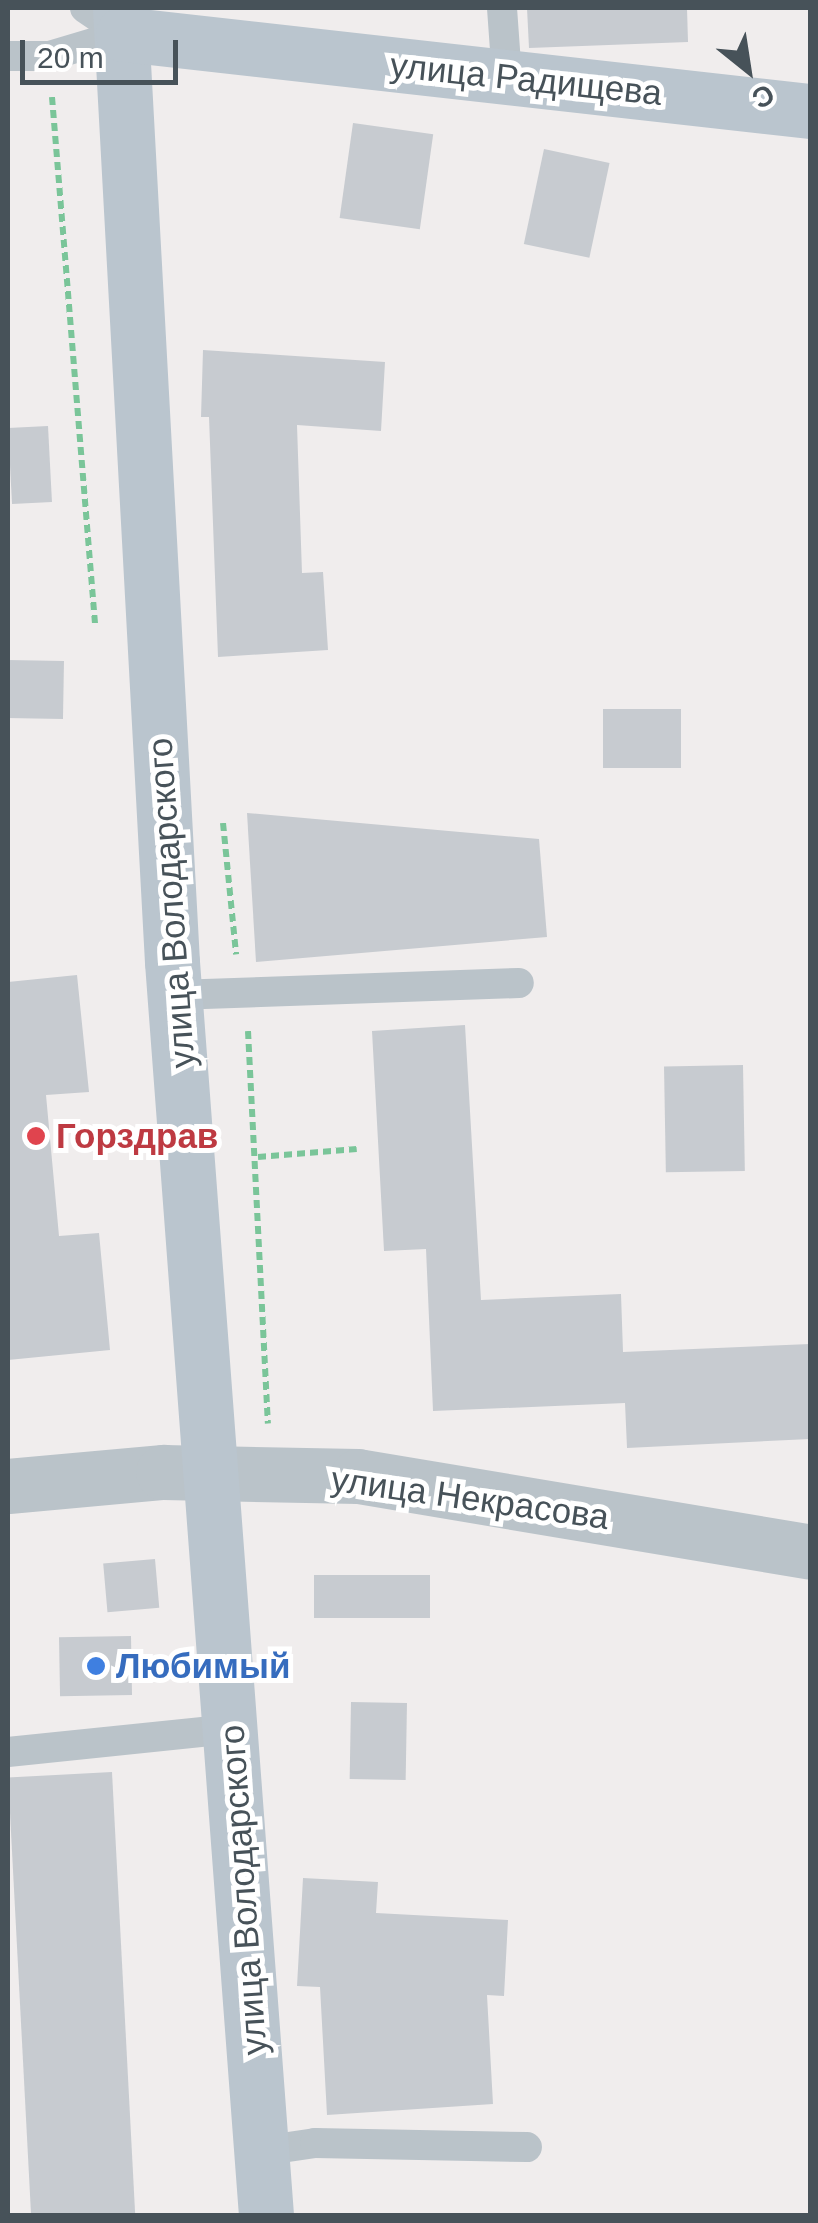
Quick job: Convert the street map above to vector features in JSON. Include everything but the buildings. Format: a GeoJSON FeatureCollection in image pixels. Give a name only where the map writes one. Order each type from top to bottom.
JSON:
{"type":"FeatureCollection","features":[{"type":"Feature","properties":{"kind":"street","name":"улица Радищева"},"geometry":{"type":"LineString","coordinates":[[110,16],[507,76],[810,111]]}},
{"type":"Feature","properties":{"kind":"street","name":"улица Володарского"},"geometry":{"type":"LineString","coordinates":[[110,16],[175,996],[214,1473],[266,2216]]}},
{"type":"Feature","properties":{"kind":"street","name":"улица Некрасова"},"geometry":{"type":"LineString","coordinates":[[8,1486],[214,1473],[358,1476],[810,1552]]}},
{"type":"Feature","properties":{"kind":"lane"},"geometry":{"type":"LineString","coordinates":[[502,8],[507,76]]}},
{"type":"Feature","properties":{"kind":"lane"},"geometry":{"type":"LineString","coordinates":[[8,56],[49,56],[110,16]]}},
{"type":"Feature","properties":{"kind":"lane"},"geometry":{"type":"LineString","coordinates":[[175,996],[519,983]]}},
{"type":"Feature","properties":{"kind":"lane"},"geometry":{"type":"LineString","coordinates":[[8,1752],[232,1729]]}},
{"type":"Feature","properties":{"kind":"lane"},"geometry":{"type":"LineString","coordinates":[[261,2151],[316,2143],[526,2148]]}},
{"type":"Feature","properties":{"kind":"path"},"geometry":{"type":"LineString","coordinates":[[258,1157],[356,1149]]}},
{"type":"Feature","properties":{"kind":"place","name":"Горздрав"},"geometry":{"type":"Point","coordinates":[36,1136]}},
{"type":"Feature","properties":{"kind":"place","name":"Любимый"},"geometry":{"type":"Point","coordinates":[96,1666]}}]}
